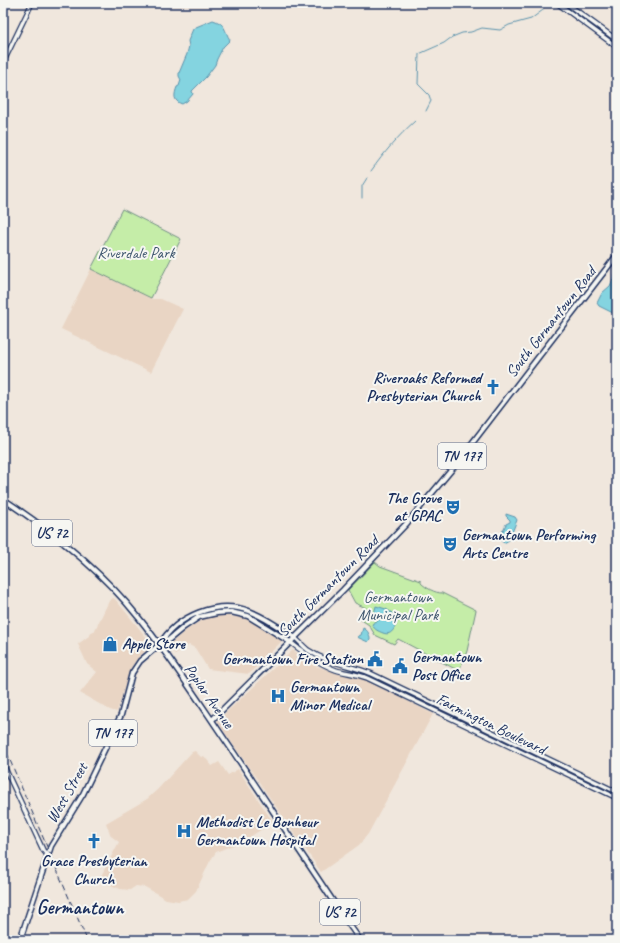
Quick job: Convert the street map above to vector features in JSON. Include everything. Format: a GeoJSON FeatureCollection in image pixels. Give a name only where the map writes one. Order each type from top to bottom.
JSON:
{"type":"FeatureCollection","features":[{"type":"Feature","properties":{"kind":"main road"},"geometry":{"type":"LineString","coordinates":[[3,63],[32,3]]}},
{"type":"Feature","properties":{"kind":"main road"},"geometry":{"type":"LineString","coordinates":[[557,3],[617,47]]}},
{"type":"Feature","properties":{"kind":"main road"},"geometry":{"type":"LineString","coordinates":[[566,3],[617,40]]}},
{"type":"Feature","properties":{"kind":"main road","name":"South Germantown Road"},"geometry":{"type":"LineString","coordinates":[[212,720],[388,543],[441,483],[617,255]]}},
{"type":"Feature","properties":{"kind":"main road","name":"Poplar Avenue"},"geometry":{"type":"LineString","coordinates":[[3,499],[55,536],[77,554],[126,603],[159,645],[212,720],[359,940]]}},
{"type":"Feature","properties":{"kind":"main road"},"geometry":{"type":"LineString","coordinates":[[159,645],[163,638],[181,622],[192,615],[217,608],[232,608],[247,611],[261,617],[294,637]]}},
{"type":"Feature","properties":{"kind":"main road"},"geometry":{"type":"LineString","coordinates":[[159,645],[166,642],[184,627],[199,618],[210,614],[224,612],[248,616],[290,642]]}},
{"type":"Feature","properties":{"kind":"main road","name":"Farmington Boulevard"},"geometry":{"type":"LineString","coordinates":[[294,637],[308,650],[321,657],[368,675],[399,693],[617,798]]}},
{"type":"Feature","properties":{"kind":"main road","name":"Farmington Boulevard"},"geometry":{"type":"LineString","coordinates":[[290,642],[303,653],[336,670],[380,678],[617,792]]}},
{"type":"Feature","properties":{"kind":"main road","name":"West Street"},"geometry":{"type":"LineString","coordinates":[[20,940],[29,916],[47,856],[56,837],[83,794],[121,715],[134,669],[140,661],[159,645]]}},
{"type":"Feature","properties":{"kind":"main road"},"geometry":{"type":"LineString","coordinates":[[380,678],[380,682],[391,689]]}},
{"type":"Feature","properties":{"kind":"main road"},"geometry":{"type":"LineString","coordinates":[[399,693],[402,688]]}},
{"type":"Feature","properties":{"kind":"main road"},"geometry":{"type":"LineString","coordinates":[[3,764],[47,856]]}},
{"type":"Feature","properties":{"kind":"shaded area"},"geometry":{"type":"Polygon","coordinates":[[[91,269],[152,299],[161,299],[183,309],[151,372],[61,329],[91,269]]]}},
{"type":"Feature","properties":{"kind":"shaded area"},"geometry":{"type":"Polygon","coordinates":[[[113,598],[151,643],[151,645],[136,660],[130,669],[117,712],[110,710],[80,693],[97,672],[87,664],[78,644],[93,631],[94,632],[109,601],[113,598]]]}},
{"type":"Feature","properties":{"kind":"shaded area"},"geometry":{"type":"Polygon","coordinates":[[[222,615],[251,620],[281,640],[281,642],[249,674],[208,669],[195,648],[189,645],[175,654],[169,645],[185,631],[205,618],[222,615]]]}},
{"type":"Feature","properties":{"kind":"shaded area"},"geometry":{"type":"Polygon","coordinates":[[[293,650],[313,665],[340,674],[364,679],[433,714],[368,834],[359,845],[321,872],[217,721],[293,650]]]}},
{"type":"Feature","properties":{"kind":"shaded area","name":"Methodist Le Bonheur Germantown Hospital"},"geometry":{"type":"Polygon","coordinates":[[[195,751],[201,757],[204,756],[212,766],[219,762],[228,775],[238,769],[273,822],[245,840],[216,852],[210,861],[196,891],[188,899],[178,901],[166,899],[145,887],[136,886],[130,890],[120,889],[102,881],[101,876],[119,842],[111,836],[106,823],[147,799],[192,752],[195,751]]]}},
{"type":"Feature","properties":{"kind":"green space","name":"Riverdale Park"},"geometry":{"type":"Polygon","coordinates":[[[122,209],[181,239],[151,298],[91,269],[122,209]]]}},
{"type":"Feature","properties":{"kind":"green space","name":"Germantown Municipal Park"},"geometry":{"type":"Polygon","coordinates":[[[375,562],[380,566],[421,581],[425,587],[442,593],[476,610],[467,651],[459,671],[398,639],[394,644],[375,635],[369,625],[360,619],[366,608],[355,603],[348,590],[375,562]]]}},
{"type":"Feature","properties":{"kind":"water"},"geometry":{"type":"Polygon","coordinates":[[[213,20],[223,25],[230,40],[223,47],[215,65],[206,77],[192,91],[193,94],[187,101],[182,104],[179,103],[175,95],[181,80],[179,73],[187,54],[189,46],[188,41],[193,29],[213,20]]]}},
{"type":"Feature","properties":{"kind":"water"},"geometry":{"type":"Polygon","coordinates":[[[617,270],[617,315],[599,306],[597,303],[602,293],[610,286],[617,270]]]}},
{"type":"Feature","properties":{"kind":"water"},"geometry":{"type":"Polygon","coordinates":[[[506,514],[515,517],[517,520],[509,540],[504,543],[499,539],[506,524],[510,522],[506,514]]]}},
{"type":"Feature","properties":{"kind":"water"},"geometry":{"type":"Polygon","coordinates":[[[376,606],[386,609],[398,617],[392,632],[386,634],[383,633],[378,631],[372,625],[379,620],[374,614],[376,606]]]}},
{"type":"Feature","properties":{"kind":"water"},"geometry":{"type":"Polygon","coordinates":[[[363,628],[369,635],[370,640],[368,642],[357,637],[361,635],[363,628]]]}},
{"type":"Feature","properties":{"kind":"waterway"},"geometry":{"type":"LineString","coordinates":[[426,111],[431,101],[429,95],[418,84],[419,54],[462,33],[471,32],[482,28],[500,30],[509,25],[531,19],[543,10]]}},
{"type":"Feature","properties":{"kind":"waterway"},"geometry":{"type":"LineString","coordinates":[[371,171],[392,145],[415,121]]}},
{"type":"Feature","properties":{"kind":"waterway"},"geometry":{"type":"LineString","coordinates":[[362,198],[362,186],[367,178]]}},
{"type":"Feature","properties":{"kind":"railway"},"geometry":{"type":"LineString","coordinates":[[3,744],[87,940]]}},
{"type":"Feature","properties":{"kind":"place","name":"Riveroaks Reformed Presbyterian Church"},"geometry":{"type":"Point","coordinates":[493,387]}},
{"type":"Feature","properties":{"kind":"place","name":"The Grove at GPAC"},"geometry":{"type":"Point","coordinates":[453,507]}},
{"type":"Feature","properties":{"kind":"place","name":"Germantown Performing Arts Centre"},"geometry":{"type":"Point","coordinates":[450,544]}},
{"type":"Feature","properties":{"kind":"place","name":"Apple Store"},"geometry":{"type":"Point","coordinates":[110,644]}},
{"type":"Feature","properties":{"kind":"place","name":"Germantown Fire Station"},"geometry":{"type":"Point","coordinates":[375,659]}},
{"type":"Feature","properties":{"kind":"place","name":"Germantown Post Office"},"geometry":{"type":"Point","coordinates":[400,666]}},
{"type":"Feature","properties":{"kind":"place","name":"Germantown Minor Medical"},"geometry":{"type":"Point","coordinates":[278,696]}},
{"type":"Feature","properties":{"kind":"place","name":"Methodist Le Bonheur Germantown Hospital"},"geometry":{"type":"Point","coordinates":[184,831]}},
{"type":"Feature","properties":{"kind":"place","name":"Grace Presbyterian Church"},"geometry":{"type":"Point","coordinates":[94,841]}},
{"type":"Feature","properties":{"kind":"district","name":"Germantown"},"geometry":{"type":"Point","coordinates":[80,907]}}]}
